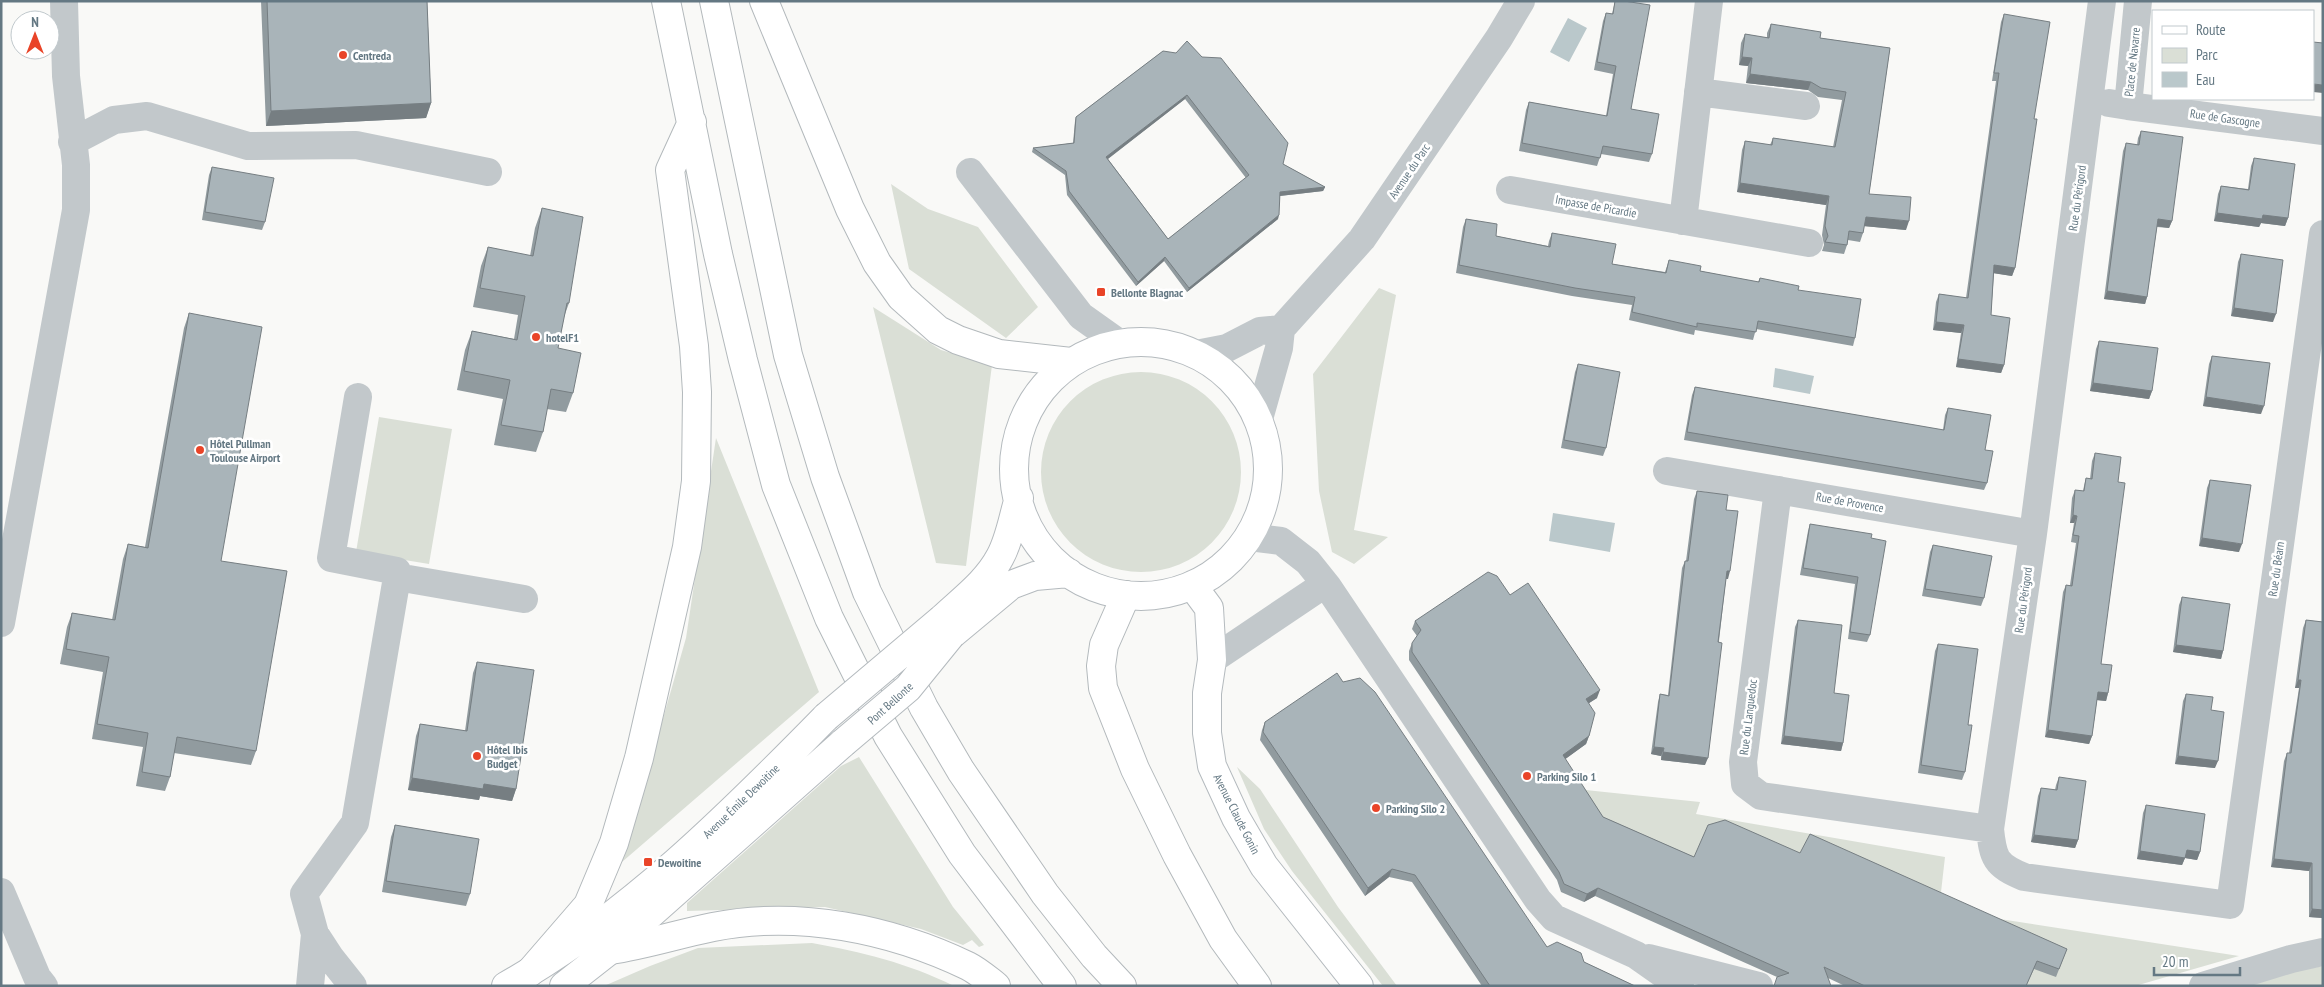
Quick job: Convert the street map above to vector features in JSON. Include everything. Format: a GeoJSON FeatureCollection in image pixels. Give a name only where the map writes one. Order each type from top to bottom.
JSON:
{"type":"FeatureCollection","features":[{"type":"Feature","properties":{"kind":"main road"},"geometry":{"type":"LineString","coordinates":[[666,1],[718,254],[743,360],[776,485],[829,618],[888,736],[962,854],[1062,986]]}},
{"type":"Feature","properties":{"kind":"main road"},"geometry":{"type":"LineString","coordinates":[[714,1],[788,355],[825,477],[867,592],[924,708],[961,771],[1045,894],[1094,956],[1122,986]]}},
{"type":"Feature","properties":{"kind":"main road"},"geometry":{"type":"LineString","coordinates":[[764,1],[850,209],[877,263],[901,296],[938,330],[958,340],[1000,354],[1071,362]]}},
{"type":"Feature","properties":{"kind":"main road"},"geometry":{"type":"LineString","coordinates":[[530,972],[588,905],[614,843],[639,758],[687,547],[696,481],[697,392],[694,346],[670,170],[692,122]]}},
{"type":"Feature","properties":{"kind":"main road"},"geometry":{"type":"LineString","coordinates":[[1158,342],[1196,354],[1222,370],[1238,386],[1259,419],[1268,459],[1265,500],[1248,537],[1224,566],[1192,586],[1160,595],[1126,596],[1085,583],[1069,572],[1043,548],[1028,525],[1018,498],[1013,474],[1019,431],[1039,392],[1071,362],[1094,350],[1119,343],[1158,342]]}},
{"type":"Feature","properties":{"kind":"main road"},"geometry":{"type":"LineString","coordinates":[[946,627],[985,579],[1000,557],[1007,542],[1018,498]]}},
{"type":"Feature","properties":{"kind":"main road"},"geometry":{"type":"LineString","coordinates":[[946,627],[1011,586],[1034,576],[1069,572]]}},
{"type":"Feature","properties":{"kind":"main road","name":"Avenue Claude Gonin"},"geometry":{"type":"LineString","coordinates":[[1192,586],[1209,608],[1212,660],[1207,693],[1207,732],[1212,766],[1236,818],[1264,866],[1359,986]]}},
{"type":"Feature","properties":{"kind":"main road"},"geometry":{"type":"LineString","coordinates":[[1126,596],[1104,645],[1101,666],[1106,697],[1135,769],[1177,855],[1223,939],[1257,986]]}},
{"type":"Feature","properties":{"kind":"main road","name":"Avenue Émile Dewoitine"},"geometry":{"type":"LineString","coordinates":[[506,986],[530,972],[610,917],[725,819],[826,717],[946,627]]}},
{"type":"Feature","properties":{"kind":"main road","name":"Pont Bellonte"},"geometry":{"type":"LineString","coordinates":[[843,743],[908,688],[946,627]]}},
{"type":"Feature","properties":{"kind":"main road","name":"Avenue Émile Dewoitine"},"geometry":{"type":"LineString","coordinates":[[610,950],[843,743]]}},
{"type":"Feature","properties":{"kind":"main road"},"geometry":{"type":"LineString","coordinates":[[564,986],[610,950],[638,946],[714,926],[776,920],[835,925],[901,940],[969,967],[996,986]]}},
{"type":"Feature","properties":{"kind":"street"},"geometry":{"type":"LineString","coordinates":[[1,623],[76,210],[76,165],[66,76],[64,1]]}},
{"type":"Feature","properties":{"kind":"street","name":"Avenue du Parc"},"geometry":{"type":"LineString","coordinates":[[1281,329],[1362,239],[1488,54],[1521,1]]}},
{"type":"Feature","properties":{"kind":"street"},"geometry":{"type":"LineString","coordinates":[[1682,221],[1709,1]]}},
{"type":"Feature","properties":{"kind":"street"},"geometry":{"type":"LineString","coordinates":[[2090,100],[2102,1]]}},
{"type":"Feature","properties":{"kind":"street","name":"Place de Navarre"},"geometry":{"type":"LineString","coordinates":[[2090,100],[2128,106],[2138,1]]}},
{"type":"Feature","properties":{"kind":"street"},"geometry":{"type":"LineString","coordinates":[[1698,92],[1806,106]]}},
{"type":"Feature","properties":{"kind":"street","name":"Rue du Périgord"},"geometry":{"type":"LineString","coordinates":[[2090,100],[2032,534],[1990,828],[1992,851],[2004,869],[2024,877],[2230,905]]}},
{"type":"Feature","properties":{"kind":"street","name":"Rue de Gascogne"},"geometry":{"type":"LineString","coordinates":[[2128,106],[2323,131]]}},
{"type":"Feature","properties":{"kind":"street"},"geometry":{"type":"LineString","coordinates":[[72,142],[114,120],[147,116],[248,146],[356,145],[488,172]]}},
{"type":"Feature","properties":{"kind":"street"},"geometry":{"type":"LineString","coordinates":[[970,172],[1081,316],[1119,343]]}},
{"type":"Feature","properties":{"kind":"street","name":"Impasse de Picardie"},"geometry":{"type":"LineString","coordinates":[[1510,190],[1810,243]]}},
{"type":"Feature","properties":{"kind":"street","name":"Rue du Béarn"},"geometry":{"type":"LineString","coordinates":[[2230,905],[2323,234]]}},
{"type":"Feature","properties":{"kind":"street"},"geometry":{"type":"LineString","coordinates":[[1196,354],[1227,348],[1260,331],[1281,329],[1279,348],[1259,419]]}},
{"type":"Feature","properties":{"kind":"street"},"geometry":{"type":"LineString","coordinates":[[354,986],[330,957],[315,934],[304,894],[355,823],[397,577],[397,571],[331,558],[358,397]]}},
{"type":"Feature","properties":{"kind":"street","name":"Rue de Provence"},"geometry":{"type":"LineString","coordinates":[[1667,471],[2032,534]]}},
{"type":"Feature","properties":{"kind":"street","name":"Rue du Languedoc"},"geometry":{"type":"LineString","coordinates":[[1778,490],[1742,762],[1745,784],[1761,796],[1990,828]]}},
{"type":"Feature","properties":{"kind":"street"},"geometry":{"type":"LineString","coordinates":[[1248,537],[1282,540],[1308,562],[1538,900],[1554,918],[1636,955],[1759,986]]}},
{"type":"Feature","properties":{"kind":"street"},"geometry":{"type":"LineString","coordinates":[[397,577],[524,599]]}},
{"type":"Feature","properties":{"kind":"street"},"geometry":{"type":"LineString","coordinates":[[1212,660],[1324,584]]}},
{"type":"Feature","properties":{"kind":"street"},"geometry":{"type":"LineString","coordinates":[[1,892],[36,977],[44,986]]}},
{"type":"Feature","properties":{"kind":"street"},"geometry":{"type":"LineString","coordinates":[[310,986],[315,934]]}},
{"type":"Feature","properties":{"kind":"street"},"geometry":{"type":"LineString","coordinates":[[2203,986],[2291,959],[2323,952]]}},
{"type":"Feature","properties":{"kind":"street"},"geometry":{"type":"LineString","coordinates":[[1636,955],[1680,986]]}},
{"type":"Feature","properties":{"kind":"green space"},"geometry":{"type":"Polygon","coordinates":[[[891,184],[928,209],[978,227],[1038,307],[1006,338],[909,269],[891,184]]]}},
{"type":"Feature","properties":{"kind":"green space"},"geometry":{"type":"Polygon","coordinates":[[[1379,288],[1396,295],[1354,530],[1388,537],[1354,564],[1332,552],[1319,491],[1313,374],[1379,288]]]}},
{"type":"Feature","properties":{"kind":"green space"},"geometry":{"type":"Polygon","coordinates":[[[873,307],[941,350],[992,365],[966,566],[936,563],[873,307]]]}},
{"type":"Feature","properties":{"kind":"green space"},"geometry":{"type":"Polygon","coordinates":[[[1151,372],[1161,373],[1188,383],[1205,394],[1219,408],[1234,434],[1240,452],[1240,492],[1230,519],[1219,536],[1205,550],[1188,561],[1161,571],[1131,572],[1121,571],[1094,561],[1077,550],[1063,536],[1052,519],[1042,492],[1041,462],[1042,452],[1052,425],[1063,408],[1077,394],[1094,383],[1121,373],[1151,372]]]}},
{"type":"Feature","properties":{"kind":"green space"},"geometry":{"type":"Polygon","coordinates":[[[379,417],[452,429],[429,564],[356,552],[379,417]]]}},
{"type":"Feature","properties":{"kind":"green space"},"geometry":{"type":"Polygon","coordinates":[[[716,438],[819,692],[622,862],[686,638],[716,438]]]}},
{"type":"Feature","properties":{"kind":"green space"},"geometry":{"type":"Polygon","coordinates":[[[859,757],[953,907],[984,945],[979,947],[972,940],[963,945],[921,929],[825,907],[687,911],[687,903],[841,766],[859,757]]]}},
{"type":"Feature","properties":{"kind":"green space"},"geometry":{"type":"Polygon","coordinates":[[[1237,767],[1260,789],[1338,907],[1397,986],[1383,986],[1292,871],[1264,829],[1237,767]]]}},
{"type":"Feature","properties":{"kind":"green space"},"geometry":{"type":"Polygon","coordinates":[[[1576,789],[1700,802],[1696,814],[1945,857],[1940,901],[1797,861],[1691,865],[1600,825],[1576,789]]]}},
{"type":"Feature","properties":{"kind":"green space"},"geometry":{"type":"Polygon","coordinates":[[[1967,914],[2239,956],[2135,986],[2026,986],[2043,947],[1967,914]]]}},
{"type":"Feature","properties":{"kind":"green space"},"geometry":{"type":"Polygon","coordinates":[[[812,943],[884,959],[954,986],[604,986],[698,948],[812,943]]]}},
{"type":"Feature","properties":{"kind":"green space"},"geometry":{"type":"Polygon","coordinates":[[[2323,966],[2323,986],[2246,986],[2296,971],[2323,966]]]}},
{"type":"Feature","properties":{"kind":"water"},"geometry":{"type":"Polygon","coordinates":[[[1568,18],[1587,28],[1569,62],[1550,52],[1568,18]]]}},
{"type":"Feature","properties":{"kind":"water"},"geometry":{"type":"Polygon","coordinates":[[[1775,368],[1814,376],[1810,394],[1773,387],[1775,368]]]}},
{"type":"Feature","properties":{"kind":"water"},"geometry":{"type":"Polygon","coordinates":[[[1553,513],[1615,523],[1610,552],[1549,541],[1553,513]]]}},
{"type":"Feature","properties":{"kind":"building","name":"Centreda"},"geometry":{"type":"Polygon","coordinates":[[[267,1],[427,1],[431,103],[271,111],[267,1]]]}},
{"type":"Feature","properties":{"kind":"building"},"geometry":{"type":"Polygon","coordinates":[[[1615,1],[1650,5],[1631,109],[1659,114],[1652,154],[1603,146],[1600,158],[1522,143],[1529,102],[1607,116],[1616,66],[1597,62],[1606,13],[1613,14],[1615,1]]]}},
{"type":"Feature","properties":{"kind":"building"},"geometry":{"type":"Polygon","coordinates":[[[2004,14],[2050,22],[2034,119],[2037,119],[2015,268],[1994,265],[1991,315],[2010,318],[2004,365],[1958,359],[1964,325],[1936,322],[1939,294],[1968,298],[1999,73],[1994,73],[2004,14]]]}},
{"type":"Feature","properties":{"kind":"building"},"geometry":{"type":"Polygon","coordinates":[[[1771,24],[1821,32],[1820,38],[1890,48],[1869,194],[1911,197],[1909,221],[1866,217],[1863,233],[1849,231],[1847,245],[1825,242],[1828,236],[1825,226],[1829,196],[1740,183],[1745,141],[1772,145],[1773,138],[1835,147],[1846,92],[1821,88],[1811,82],[1750,74],[1752,58],[1742,57],[1745,34],[1769,38],[1771,24]]]}},
{"type":"Feature","properties":{"kind":"building"},"geometry":{"type":"Polygon","coordinates":[[[1187,41],[1202,57],[1221,58],[1288,143],[1283,164],[1325,187],[1280,192],[1279,215],[1189,288],[1165,257],[1138,282],[1069,191],[1066,171],[1033,148],[1074,143],[1076,117],[1163,51],[1176,53],[1187,41]],[[1187,95],[1106,157],[1168,239],[1249,175],[1187,95]]]}},
{"type":"Feature","properties":{"kind":"building"},"geometry":{"type":"Polygon","coordinates":[[[2314,42],[2323,43],[2323,85],[2314,84],[2314,42]]]}},
{"type":"Feature","properties":{"kind":"building"},"geometry":{"type":"Polygon","coordinates":[[[2141,131],[2183,137],[2172,221],[2158,219],[2147,297],[2107,291],[2126,143],[2139,145],[2141,131]]]}},
{"type":"Feature","properties":{"kind":"building"},"geometry":{"type":"Polygon","coordinates":[[[2254,158],[2295,164],[2288,218],[2263,215],[2262,219],[2217,213],[2221,186],[2249,190],[2254,158]]]}},
{"type":"Feature","properties":{"kind":"building"},"geometry":{"type":"Polygon","coordinates":[[[212,167],[274,178],[265,222],[205,212],[212,167]]]}},
{"type":"Feature","properties":{"kind":"building","name":"hotelF1"},"geometry":{"type":"Polygon","coordinates":[[[542,208],[583,217],[569,303],[567,303],[558,348],[581,353],[573,393],[551,389],[543,432],[501,425],[510,380],[464,371],[472,331],[517,340],[525,296],[480,288],[488,247],[533,256],[542,208]]]}},
{"type":"Feature","properties":{"kind":"building"},"geometry":{"type":"Polygon","coordinates":[[[1466,219],[1497,224],[1496,236],[1550,247],[1552,233],[1616,244],[1612,264],[1666,273],[1669,260],[1701,266],[1700,271],[1759,282],[1760,278],[1799,286],[1798,290],[1861,299],[1855,338],[1758,321],[1756,332],[1697,323],[1697,327],[1632,312],[1635,297],[1575,288],[1459,265],[1466,219]]]}},
{"type":"Feature","properties":{"kind":"building"},"geometry":{"type":"Polygon","coordinates":[[[2241,254],[2283,260],[2276,314],[2234,308],[2241,254]]]}},
{"type":"Feature","properties":{"kind":"building","name":"Hôtel Pullman Toulouse Airport"},"geometry":{"type":"Polygon","coordinates":[[[189,313],[262,327],[221,561],[287,571],[256,751],[177,737],[170,777],[142,772],[148,733],[97,724],[109,657],[66,649],[72,613],[115,620],[128,544],[148,548],[189,313]]]}},
{"type":"Feature","properties":{"kind":"building"},"geometry":{"type":"Polygon","coordinates":[[[2099,341],[2158,348],[2152,391],[2093,383],[2099,341]]]}},
{"type":"Feature","properties":{"kind":"building"},"geometry":{"type":"Polygon","coordinates":[[[2212,356],[2270,363],[2264,406],[2206,397],[2212,356]]]}},
{"type":"Feature","properties":{"kind":"building"},"geometry":{"type":"Polygon","coordinates":[[[1578,364],[1620,372],[1606,448],[1564,440],[1578,364]]]}},
{"type":"Feature","properties":{"kind":"building"},"geometry":{"type":"Polygon","coordinates":[[[1695,387],[1944,430],[1948,408],[1991,415],[1985,450],[1993,451],[1987,483],[1687,432],[1695,387]]]}},
{"type":"Feature","properties":{"kind":"building"},"geometry":{"type":"Polygon","coordinates":[[[2095,453],[2121,457],[2118,482],[2125,483],[2101,664],[2112,665],[2108,693],[2098,692],[2092,736],[2048,730],[2066,585],[2072,586],[2079,536],[2073,535],[2077,516],[2073,515],[2075,490],[2084,491],[2086,478],[2092,479],[2095,453]]]}},
{"type":"Feature","properties":{"kind":"building"},"geometry":{"type":"Polygon","coordinates":[[[2210,480],[2251,485],[2242,544],[2202,538],[2210,480]]]}},
{"type":"Feature","properties":{"kind":"building"},"geometry":{"type":"Polygon","coordinates":[[[1697,491],[1728,495],[1726,510],[1738,511],[1730,571],[1727,571],[1718,642],[1722,643],[1708,758],[1663,752],[1664,748],[1654,747],[1660,694],[1669,696],[1685,561],[1688,561],[1697,491]]]}},
{"type":"Feature","properties":{"kind":"building"},"geometry":{"type":"Polygon","coordinates":[[[1810,524],[1872,534],[1871,538],[1886,541],[1870,635],[1850,632],[1858,577],[1803,568],[1810,524]]]}},
{"type":"Feature","properties":{"kind":"building"},"geometry":{"type":"Polygon","coordinates":[[[1933,545],[1992,556],[1984,598],[1925,589],[1933,545]]]}},
{"type":"Feature","properties":{"kind":"building","name":"Parking Silo 1"},"geometry":{"type":"Polygon","coordinates":[[[1488,572],[1497,576],[1510,595],[1528,583],[1600,690],[1586,699],[1595,713],[1589,736],[1563,755],[1603,817],[1694,857],[1708,825],[1725,820],[1800,853],[1810,834],[2067,949],[2059,969],[2037,961],[2026,986],[1865,986],[1824,967],[1831,986],[1774,986],[1777,977],[1789,973],[1598,888],[1587,894],[1564,884],[1559,872],[1412,652],[1412,643],[1421,630],[1415,621],[1488,572]]]}},
{"type":"Feature","properties":{"kind":"building"},"geometry":{"type":"Polygon","coordinates":[[[2182,597],[2230,604],[2223,651],[2176,645],[2182,597]]]}},
{"type":"Feature","properties":{"kind":"building"},"geometry":{"type":"Polygon","coordinates":[[[1798,620],[1842,625],[1834,693],[1849,695],[1843,743],[1784,736],[1798,620]]]}},
{"type":"Feature","properties":{"kind":"building"},"geometry":{"type":"Polygon","coordinates":[[[2306,620],[2323,622],[2323,910],[2312,909],[2312,863],[2274,859],[2287,753],[2291,753],[2301,680],[2298,680],[2306,620]]]}},
{"type":"Feature","properties":{"kind":"building"},"geometry":{"type":"Polygon","coordinates":[[[1938,644],[1978,649],[1968,725],[1972,725],[1965,772],[1921,765],[1938,644]]]}},
{"type":"Feature","properties":{"kind":"building"},"geometry":{"type":"Polygon","coordinates":[[[477,662],[534,670],[516,789],[484,784],[483,789],[412,778],[420,724],[467,731],[477,662]]]}},
{"type":"Feature","properties":{"kind":"building","name":"Parking Silo 2"},"geometry":{"type":"Polygon","coordinates":[[[1337,673],[1343,682],[1360,678],[1375,692],[1547,947],[1557,942],[1581,953],[1584,962],[1635,986],[1490,986],[1415,875],[1392,869],[1368,888],[1263,732],[1265,722],[1337,673]]]}},
{"type":"Feature","properties":{"kind":"building"},"geometry":{"type":"Polygon","coordinates":[[[2186,694],[2213,697],[2211,710],[2224,712],[2218,761],[2178,756],[2186,694]]]}},
{"type":"Feature","properties":{"kind":"building"},"geometry":{"type":"Polygon","coordinates":[[[2059,777],[2086,781],[2078,840],[2034,835],[2041,788],[2057,790],[2059,777]]]}},
{"type":"Feature","properties":{"kind":"building"},"geometry":{"type":"Polygon","coordinates":[[[2146,805],[2205,814],[2200,852],[2187,850],[2185,858],[2140,851],[2146,805]]]}},
{"type":"Feature","properties":{"kind":"building"},"geometry":{"type":"Polygon","coordinates":[[[395,825],[479,839],[470,894],[386,881],[395,825]]]}},
{"type":"Feature","properties":{"kind":"place","name":"Centreda"},"geometry":{"type":"Point","coordinates":[343,55]}},
{"type":"Feature","properties":{"kind":"place","name":"Bellonte Blagnac"},"geometry":{"type":"Point","coordinates":[1101,292]}},
{"type":"Feature","properties":{"kind":"place","name":"hotelF1"},"geometry":{"type":"Point","coordinates":[536,337]}},
{"type":"Feature","properties":{"kind":"place","name":"Hôtel Pullman Toulouse Airport"},"geometry":{"type":"Point","coordinates":[200,450]}},
{"type":"Feature","properties":{"kind":"place","name":"Hôtel Ibis Budget"},"geometry":{"type":"Point","coordinates":[477,756]}},
{"type":"Feature","properties":{"kind":"place","name":"Parking Silo 1"},"geometry":{"type":"Point","coordinates":[1527,776]}},
{"type":"Feature","properties":{"kind":"place","name":"Parking Silo 2"},"geometry":{"type":"Point","coordinates":[1376,808]}},
{"type":"Feature","properties":{"kind":"place","name":"Dewoitine"},"geometry":{"type":"Point","coordinates":[648,862]}}]}
